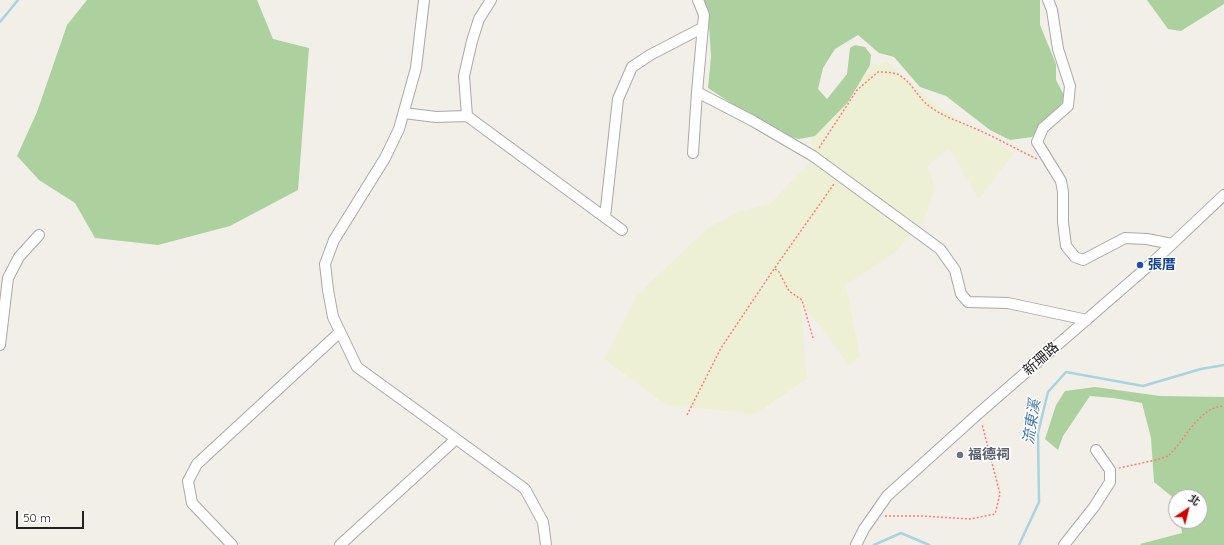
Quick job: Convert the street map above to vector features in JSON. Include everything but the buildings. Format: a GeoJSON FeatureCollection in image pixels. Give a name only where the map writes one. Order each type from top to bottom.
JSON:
{"type":"FeatureCollection","features":[{"type":"Feature","properties":{"kind":"street"},"geometry":{"type":"LineString","coordinates":[[424,0],[416,68],[399,130],[385,158],[334,240],[325,264],[333,317],[357,367],[524,489],[543,522],[546,545]]}},
{"type":"Feature","properties":{"kind":"street"},"geometry":{"type":"LineString","coordinates":[[467,116],[464,76],[479,19],[491,0]]}},
{"type":"Feature","properties":{"kind":"street"},"geometry":{"type":"LineString","coordinates":[[693,153],[704,15],[698,0]]}},
{"type":"Feature","properties":{"kind":"street"},"geometry":{"type":"LineString","coordinates":[[1048,0],[1052,10],[1058,49],[1070,86],[1068,106],[1042,128],[1037,142],[1060,180],[1063,192],[1063,222],[1066,246],[1075,257],[1083,260],[1125,238],[1147,239],[1172,244]]}},
{"type":"Feature","properties":{"kind":"street"},"geometry":{"type":"LineString","coordinates":[[605,217],[618,99],[632,67],[650,55],[702,28]]}},
{"type":"Feature","properties":{"kind":"street"},"geometry":{"type":"LineString","coordinates":[[697,92],[753,121],[813,156],[940,249],[955,270],[961,294],[968,302],[1008,303],[1087,320]]}},
{"type":"Feature","properties":{"kind":"street"},"geometry":{"type":"LineString","coordinates":[[404,113],[436,117],[467,116],[622,230]]}},
{"type":"Feature","properties":{"kind":"street","name":"新珊路"},"geometry":{"type":"LineString","coordinates":[[856,545],[864,530],[887,496],[979,413],[1154,262],[1224,195]]}},
{"type":"Feature","properties":{"kind":"street"},"geometry":{"type":"LineString","coordinates":[[0,345],[8,278],[19,257],[39,235]]}},
{"type":"Feature","properties":{"kind":"street"},"geometry":{"type":"LineString","coordinates":[[232,545],[192,503],[188,481],[197,464],[340,332]]}},
{"type":"Feature","properties":{"kind":"street"},"geometry":{"type":"LineString","coordinates":[[340,545],[456,438]]}},
{"type":"Feature","properties":{"kind":"street"},"geometry":{"type":"LineString","coordinates":[[1064,545],[1094,507],[1110,482],[1110,470],[1096,450]]}},
{"type":"Feature","properties":{"kind":"path"},"geometry":{"type":"LineString","coordinates":[[813,156],[857,90],[878,72],[895,73],[903,77],[911,84],[916,93],[928,105],[944,116],[976,128],[1039,161]]}},
{"type":"Feature","properties":{"kind":"path"},"geometry":{"type":"LineString","coordinates":[[687,415],[721,348],[774,269],[840,176]]}},
{"type":"Feature","properties":{"kind":"path"},"geometry":{"type":"LineString","coordinates":[[774,269],[779,272],[789,291],[802,300],[813,338]]}},
{"type":"Feature","properties":{"kind":"path"},"geometry":{"type":"LineString","coordinates":[[1110,470],[1166,457],[1201,417],[1216,406],[1224,406]]}},
{"type":"Feature","properties":{"kind":"path"},"geometry":{"type":"LineString","coordinates":[[873,517],[921,516],[970,519],[995,514],[1000,494],[979,413]]}},
{"type":"Feature","properties":{"kind":"green space"},"geometry":{"type":"Polygon","coordinates":[[[87,0],[257,0],[273,39],[309,48],[298,190],[230,226],[158,245],[95,238],[75,203],[39,180],[17,156],[37,112],[67,25],[87,0]]]}},
{"type":"Feature","properties":{"kind":"green space"},"geometry":{"type":"Polygon","coordinates":[[[704,0],[1040,0],[1040,25],[1056,64],[1056,80],[1066,99],[1032,137],[1010,140],[990,130],[946,96],[920,87],[894,57],[879,53],[858,35],[835,49],[823,68],[818,89],[827,99],[847,74],[850,48],[855,45],[865,47],[871,55],[870,65],[848,102],[815,136],[799,139],[778,134],[708,88],[711,56],[708,11],[704,0]]]}},
{"type":"Feature","properties":{"kind":"green space"},"geometry":{"type":"Polygon","coordinates":[[[1147,0],[1224,0],[1224,4],[1181,31],[1168,29],[1147,0]]]}},
{"type":"Feature","properties":{"kind":"green space"},"geometry":{"type":"Polygon","coordinates":[[[888,61],[901,76],[945,111],[1014,153],[979,199],[949,148],[928,166],[935,188],[924,221],[894,253],[846,285],[860,357],[849,366],[819,324],[801,304],[807,379],[756,414],[666,405],[604,359],[637,295],[708,228],[740,211],[770,204],[816,155],[810,137],[868,66],[888,61]]]}},
{"type":"Feature","properties":{"kind":"green space"},"geometry":{"type":"Polygon","coordinates":[[[1095,387],[1160,396],[1224,397],[1224,545],[1141,545],[1140,544],[1182,533],[1181,529],[1208,529],[1208,489],[1168,489],[1168,493],[1154,482],[1151,438],[1142,403],[1090,396],[1063,436],[1058,450],[1045,439],[1056,405],[1065,391],[1095,387]]]}},
{"type":"Feature","properties":{"kind":"waterway"},"geometry":{"type":"LineString","coordinates":[[0,22],[18,0]]}},
{"type":"Feature","properties":{"kind":"waterway","name":"流東溪"},"geometry":{"type":"LineString","coordinates":[[1019,545],[1039,502],[1038,433],[1048,392],[1066,372],[1143,386],[1201,369],[1224,365]]}},
{"type":"Feature","properties":{"kind":"waterway","name":"流東溪"},"geometry":{"type":"LineString","coordinates":[[874,545],[901,533],[929,545]]}},
{"type":"Feature","properties":{"kind":"place","name":"張厝"},"geometry":{"type":"Point","coordinates":[1140,265]}},
{"type":"Feature","properties":{"kind":"place","name":"福德祠"},"geometry":{"type":"Point","coordinates":[960,455]}}]}
